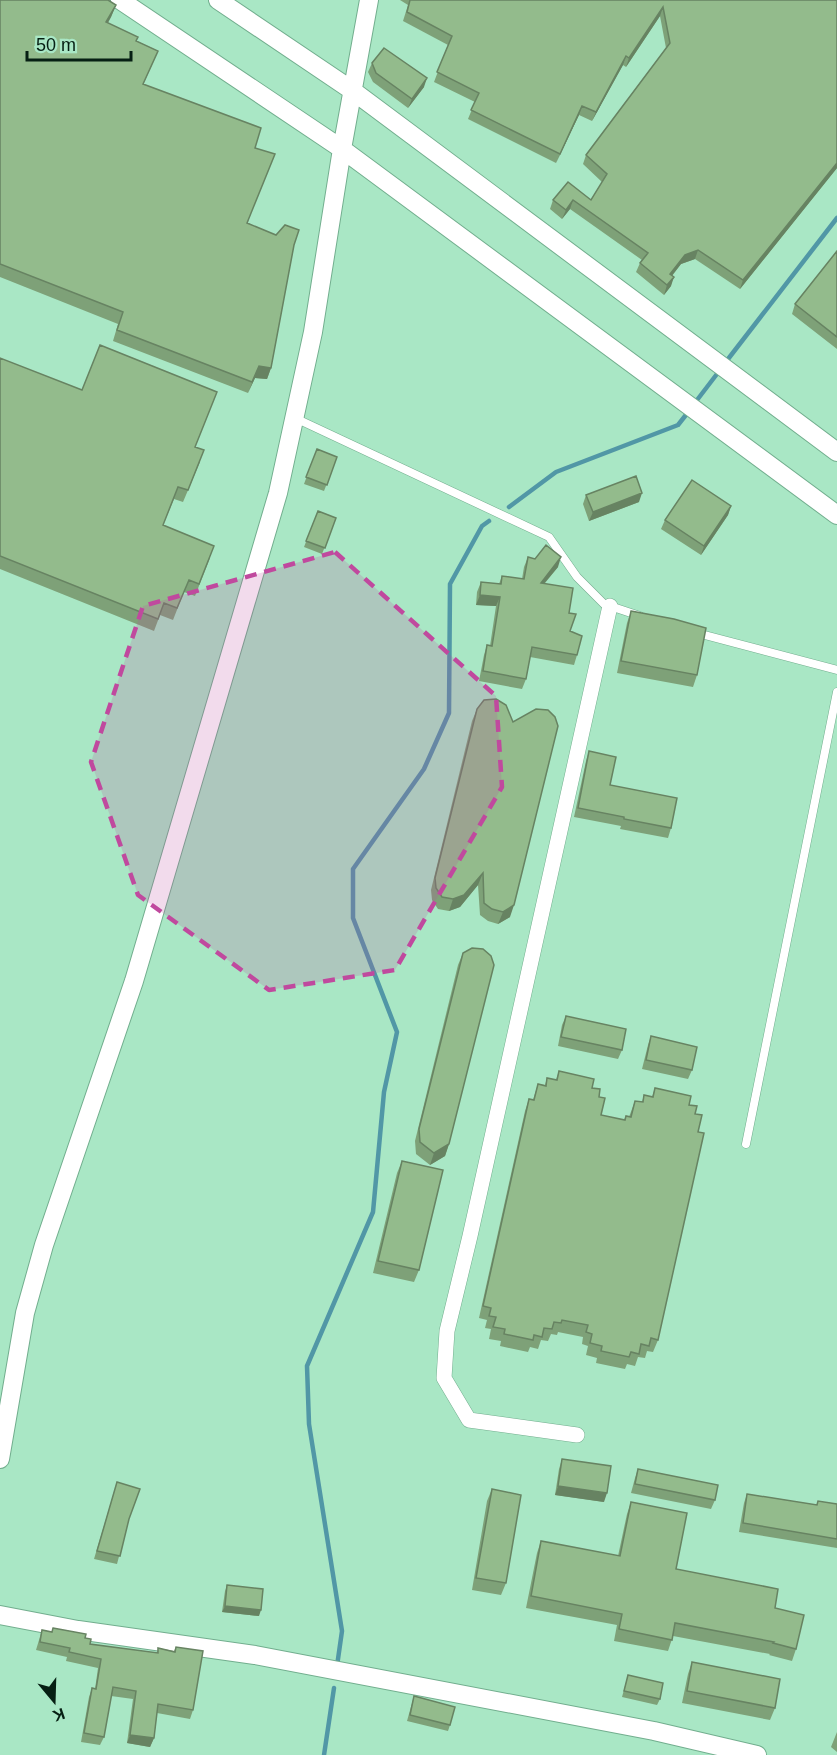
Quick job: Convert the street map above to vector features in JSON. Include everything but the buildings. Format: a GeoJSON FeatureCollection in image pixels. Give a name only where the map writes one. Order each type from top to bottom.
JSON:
{"type":"FeatureCollection","features":[{"type":"Feature","properties":{"kind":"street"},"geometry":{"type":"LineString","coordinates":[[120,0],[342,149],[837,515]]}},
{"type":"Feature","properties":{"kind":"street"},"geometry":{"type":"LineString","coordinates":[[218,0],[353,91],[837,452]]}},
{"type":"Feature","properties":{"kind":"street"},"geometry":{"type":"LineString","coordinates":[[0,1459],[25,1313],[44,1245],[141,960],[278,493],[314,332],[342,149],[369,0]]}},
{"type":"Feature","properties":{"kind":"street"},"geometry":{"type":"LineString","coordinates":[[577,1435],[469,1420],[444,1378],[447,1331],[473,1224],[610,606]]}},
{"type":"Feature","properties":{"kind":"street"},"geometry":{"type":"LineString","coordinates":[[0,1615],[78,1630],[255,1655],[654,1731],[757,1755]]}},
{"type":"Feature","properties":{"kind":"lane"},"geometry":{"type":"LineString","coordinates":[[294,417],[549,537],[577,577],[604,604],[650,619]]}},
{"type":"Feature","properties":{"kind":"lane"},"geometry":{"type":"LineString","coordinates":[[692,631],[837,670]]}},
{"type":"Feature","properties":{"kind":"lane"},"geometry":{"type":"LineString","coordinates":[[746,1144],[837,692]]}},
{"type":"Feature","properties":{"kind":"highlighted area"},"geometry":{"type":"Polygon","coordinates":[[[335,552],[496,696],[502,787],[395,970],[269,990],[138,895],[91,762],[143,606],[335,552]]]}},
{"type":"Feature","properties":{"kind":"waterway"},"geometry":{"type":"LineString","coordinates":[[725,363],[837,218]]}},
{"type":"Feature","properties":{"kind":"waterway"},"geometry":{"type":"LineString","coordinates":[[694,404],[720,370]]}},
{"type":"Feature","properties":{"kind":"waterway"},"geometry":{"type":"LineString","coordinates":[[509,507],[556,472],[678,425],[689,411]]}},
{"type":"Feature","properties":{"kind":"waterway"},"geometry":{"type":"LineString","coordinates":[[337,1666],[342,1631],[309,1424],[307,1366],[373,1212],[384,1092],[397,1032],[353,918],[353,869],[424,769],[449,713],[450,584],[482,526],[489,521]]}},
{"type":"Feature","properties":{"kind":"waterway"},"geometry":{"type":"LineString","coordinates":[[324,1755],[334,1688]]}}]}
